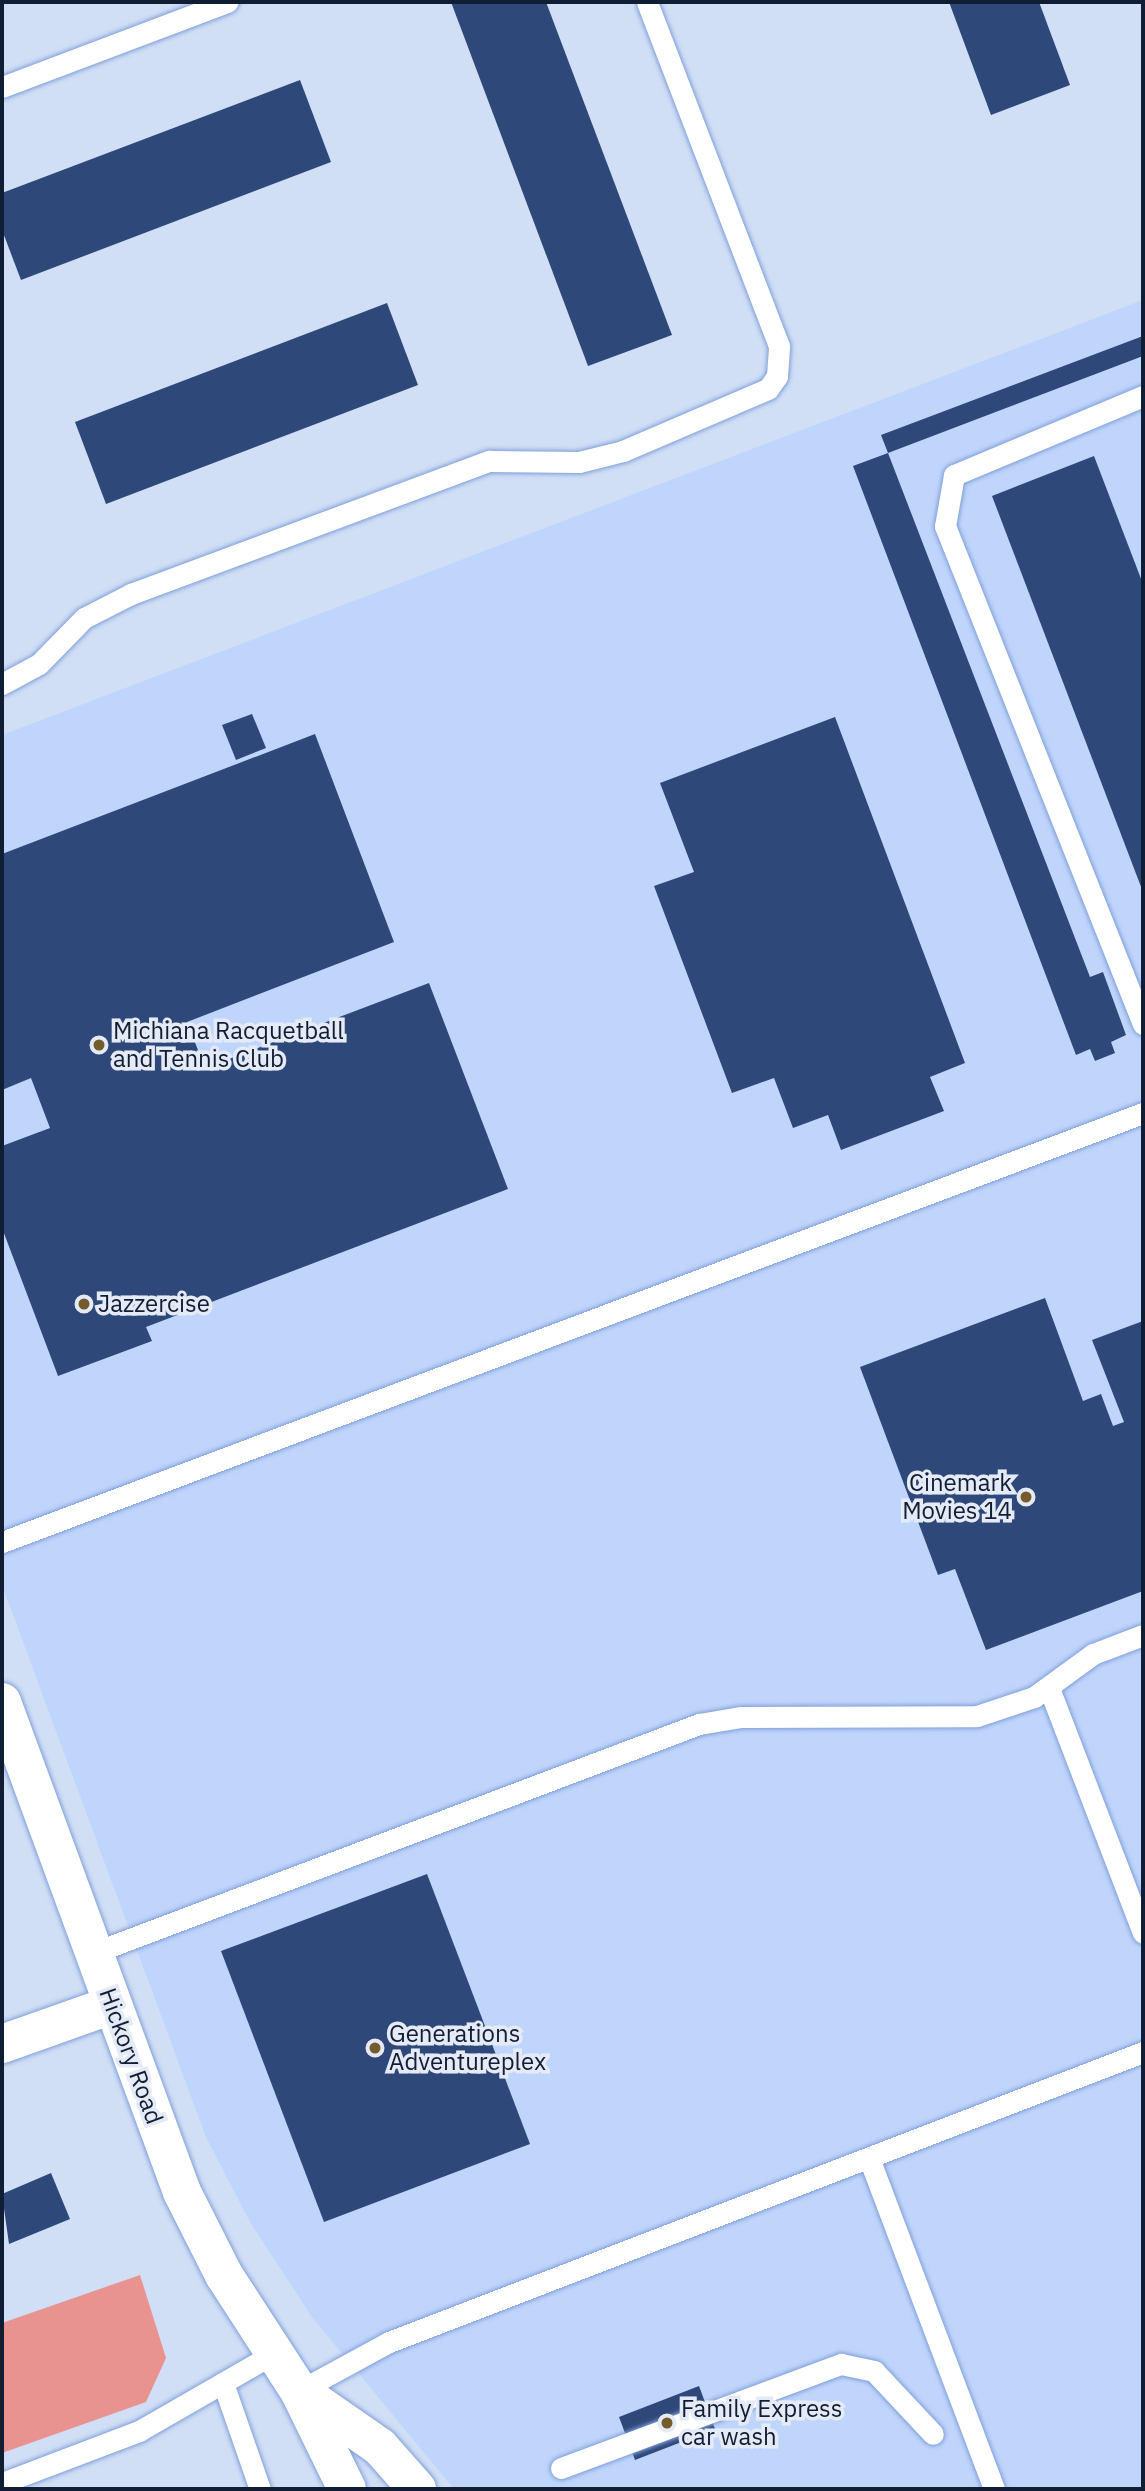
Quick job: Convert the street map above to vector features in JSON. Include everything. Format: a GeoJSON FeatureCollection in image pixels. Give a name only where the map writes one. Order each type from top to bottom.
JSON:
{"type":"FeatureCollection","features":[{"type":"Feature","properties":{"kind":"street","name":"Hickory Road"},"geometry":{"type":"LineString","coordinates":[[2,1702],[182,2192],[273,2354],[299,2391],[347,2489]]}},
{"type":"Feature","properties":{"kind":"street"},"geometry":{"type":"LineString","coordinates":[[2,2044],[112,2005]]}},
{"type":"Feature","properties":{"kind":"street","name":"Hickory Road"},"geometry":{"type":"LineString","coordinates":[[299,2391],[380,2447],[417,2489]]}},
{"type":"Feature","properties":{"kind":"lane"},"geometry":{"type":"LineString","coordinates":[[2,88],[227,2]]}},
{"type":"Feature","properties":{"kind":"lane"},"geometry":{"type":"LineString","coordinates":[[2,684],[39,664],[84,618],[131,594],[489,461],[579,462],[623,451],[768,389],[777,376],[779,346],[647,2]]}},
{"type":"Feature","properties":{"kind":"lane"},"geometry":{"type":"LineString","coordinates":[[1143,396],[954,475],[945,526],[1143,1024]]}},
{"type":"Feature","properties":{"kind":"lane"},"geometry":{"type":"LineString","coordinates":[[2,1542],[1143,1113]]}},
{"type":"Feature","properties":{"kind":"lane"},"geometry":{"type":"LineString","coordinates":[[93,1953],[716,1719],[959,1719],[1049,1688],[1093,1654],[1143,1635]]}},
{"type":"Feature","properties":{"kind":"lane"},"geometry":{"type":"LineString","coordinates":[[1049,1688],[1143,1933]]}},
{"type":"Feature","properties":{"kind":"lane"},"geometry":{"type":"LineString","coordinates":[[299,2391],[388,2342],[1143,2052]]}},
{"type":"Feature","properties":{"kind":"lane"},"geometry":{"type":"LineString","coordinates":[[869,2158],[994,2489]]}},
{"type":"Feature","properties":{"kind":"lane"},"geometry":{"type":"LineString","coordinates":[[2,2483],[139,2431],[273,2354]]}},
{"type":"Feature","properties":{"kind":"lane"},"geometry":{"type":"LineString","coordinates":[[561,2468],[841,2364],[874,2371],[933,2434]]}},
{"type":"Feature","properties":{"kind":"lane"},"geometry":{"type":"LineString","coordinates":[[223,2383],[260,2489]]}},
{"type":"Feature","properties":{"kind":"shaded area"},"geometry":{"type":"Polygon","coordinates":[[[1143,300],[1143,2489],[454,2489],[312,2317],[250,2222],[206,2137],[2,1585],[2,735],[1143,300]]]}},
{"type":"Feature","properties":{"kind":"shaded area"},"geometry":{"type":"Polygon","coordinates":[[[140,2275],[166,2358],[146,2402],[2,2453],[2,2323],[140,2275]]]}},
{"type":"Feature","properties":{"kind":"building"},"geometry":{"type":"Polygon","coordinates":[[[451,2],[546,2],[672,335],[588,366],[451,2]]]}},
{"type":"Feature","properties":{"kind":"building"},"geometry":{"type":"Polygon","coordinates":[[[949,2],[1039,2],[1070,85],[991,115],[949,2]]]}},
{"type":"Feature","properties":{"kind":"building"},"geometry":{"type":"Polygon","coordinates":[[[300,80],[331,162],[21,280],[2,230],[2,193],[300,80]]]}},
{"type":"Feature","properties":{"kind":"building"},"geometry":{"type":"Polygon","coordinates":[[[387,303],[418,385],[106,504],[75,422],[387,303]]]}},
{"type":"Feature","properties":{"kind":"building"},"geometry":{"type":"Polygon","coordinates":[[[1143,336],[1143,356],[888,453],[881,435],[1143,336]]]}},
{"type":"Feature","properties":{"kind":"building"},"geometry":{"type":"Polygon","coordinates":[[[888,453],[1090,977],[1103,972],[1126,1035],[1111,1042],[1115,1053],[1095,1061],[1090,1049],[1076,1055],[853,466],[888,453]]]}},
{"type":"Feature","properties":{"kind":"building"},"geometry":{"type":"Polygon","coordinates":[[[1094,456],[1143,584],[1143,892],[992,496],[1094,456]]]}},
{"type":"Feature","properties":{"kind":"building"},"geometry":{"type":"Polygon","coordinates":[[[252,714],[266,748],[236,760],[222,725],[252,714]]]}},
{"type":"Feature","properties":{"kind":"building"},"geometry":{"type":"Polygon","coordinates":[[[835,717],[965,1063],[930,1077],[944,1111],[841,1150],[828,1115],[793,1128],[774,1078],[732,1093],[654,886],[694,872],[660,783],[835,717]]]}},
{"type":"Feature","properties":{"kind":"building","name":"Michiana Racquetball and Tennis Club"},"geometry":{"type":"Polygon","coordinates":[[[315,734],[394,942],[187,1022],[205,1068],[429,983],[508,1189],[146,1327],[152,1341],[58,1376],[2,1228],[2,1146],[50,1128],[31,1078],[2,1090],[2,854],[315,734]]]}},
{"type":"Feature","properties":{"kind":"building","name":"Cinemark Movies 14"},"geometry":{"type":"Polygon","coordinates":[[[1045,1298],[1083,1401],[1101,1394],[1113,1426],[1124,1422],[1092,1340],[1143,1321],[1143,1591],[986,1650],[955,1569],[938,1575],[860,1367],[1045,1298]]]}},
{"type":"Feature","properties":{"kind":"building","name":"Generations Adventureplex"},"geometry":{"type":"Polygon","coordinates":[[[427,1874],[530,2144],[324,2222],[221,1951],[427,1874]]]}},
{"type":"Feature","properties":{"kind":"building"},"geometry":{"type":"Polygon","coordinates":[[[51,2173],[70,2219],[9,2244],[2,2194],[51,2173]]]}},
{"type":"Feature","properties":{"kind":"building","name":"Family Express car wash"},"geometry":{"type":"Polygon","coordinates":[[[699,2386],[715,2429],[635,2460],[619,2417],[699,2386]]]}},
{"type":"Feature","properties":{"kind":"place","name":"Michiana Racquetball and Tennis Club"},"geometry":{"type":"Point","coordinates":[99,1045]}},
{"type":"Feature","properties":{"kind":"place","name":"Jazzercise"},"geometry":{"type":"Point","coordinates":[84,1304]}},
{"type":"Feature","properties":{"kind":"place","name":"Cinemark Movies 14"},"geometry":{"type":"Point","coordinates":[1026,1497]}},
{"type":"Feature","properties":{"kind":"place","name":"Generations Adventureplex"},"geometry":{"type":"Point","coordinates":[375,2048]}},
{"type":"Feature","properties":{"kind":"place","name":"Family Express car wash"},"geometry":{"type":"Point","coordinates":[667,2423]}}]}
